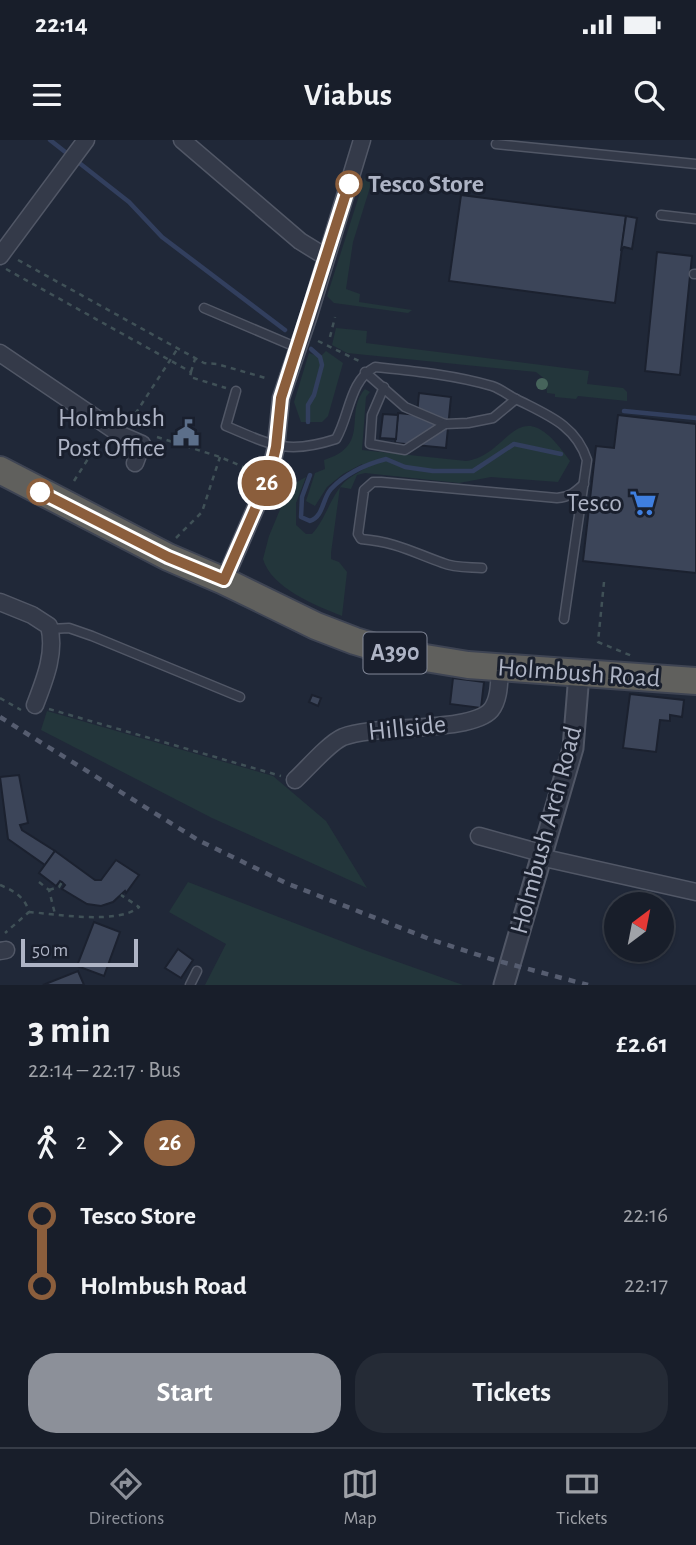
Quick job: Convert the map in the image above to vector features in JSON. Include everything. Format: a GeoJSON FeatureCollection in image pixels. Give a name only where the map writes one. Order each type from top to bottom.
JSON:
{"type":"FeatureCollection","features":[{"type":"Feature","properties":{"kind":"highway","name":"Holmbush Road"},"geometry":{"type":"LineString","coordinates":[[0,470],[161,553],[224,580],[316,626],[355,641],[395,653],[443,662],[696,681]]}},
{"type":"Feature","properties":{"kind":"street"},"geometry":{"type":"LineString","coordinates":[[182,140],[300,241],[327,257]]}},
{"type":"Feature","properties":{"kind":"street"},"geometry":{"type":"LineString","coordinates":[[224,580],[269,477],[276,447],[281,398],[362,140]]}},
{"type":"Feature","properties":{"kind":"street"},"geometry":{"type":"LineString","coordinates":[[1,258],[77,151]]}},
{"type":"Feature","properties":{"kind":"street"},"geometry":{"type":"LineString","coordinates":[[0,353],[115,431],[142,444],[135,463]]}},
{"type":"Feature","properties":{"kind":"street"},"geometry":{"type":"LineString","coordinates":[[0,602],[32,615],[49,626],[53,639],[35,705]]}},
{"type":"Feature","properties":{"kind":"street","name":"Hillside"},"geometry":{"type":"LineString","coordinates":[[295,780],[340,738],[361,732],[472,720],[491,710],[497,694],[500,668]]}},
{"type":"Feature","properties":{"kind":"street","name":"Holmbush Arch Road"},"geometry":{"type":"LineString","coordinates":[[504,985],[573,748],[579,674]]}},
{"type":"Feature","properties":{"kind":"street"},"geometry":{"type":"LineString","coordinates":[[479,836],[540,855],[696,892]]}},
{"type":"Feature","properties":{"kind":"lane"},"geometry":{"type":"LineString","coordinates":[[496,144],[696,164]]}},
{"type":"Feature","properties":{"kind":"lane"},"geometry":{"type":"LineString","coordinates":[[661,215],[696,219]]}},
{"type":"Feature","properties":{"kind":"lane"},"geometry":{"type":"LineString","coordinates":[[204,308],[300,341]]}},
{"type":"Feature","properties":{"kind":"lane"},"geometry":{"type":"LineString","coordinates":[[369,370],[405,407],[445,424],[468,424],[493,418],[516,399]]}},
{"type":"Feature","properties":{"kind":"lane"},"geometry":{"type":"LineString","coordinates":[[369,370],[412,371],[495,386],[542,410],[582,443],[587,460],[564,619]]}},
{"type":"Feature","properties":{"kind":"lane"},"geometry":{"type":"LineString","coordinates":[[236,391],[226,426],[276,447],[312,447],[337,439],[344,426],[354,390],[369,370]]}},
{"type":"Feature","properties":{"kind":"lane"},"geometry":{"type":"LineString","coordinates":[[384,387],[372,415],[370,444],[405,450],[445,424]]}},
{"type":"Feature","properties":{"kind":"lane"},"geometry":{"type":"LineString","coordinates":[[482,568],[445,564],[386,541],[361,539],[358,534],[364,490],[373,482],[381,482],[567,498],[584,484]]}},
{"type":"Feature","properties":{"kind":"lane"},"geometry":{"type":"LineString","coordinates":[[50,629],[69,628],[92,636],[240,697]]}},
{"type":"Feature","properties":{"kind":"lane"},"geometry":{"type":"LineString","coordinates":[[190,985],[197,971]]}},
{"type":"Feature","properties":{"kind":"path"},"geometry":{"type":"LineString","coordinates":[[1,258],[204,363],[254,377],[270,379],[276,372],[289,375]]}},
{"type":"Feature","properties":{"kind":"path"},"geometry":{"type":"LineString","coordinates":[[1,258],[191,372]]}},
{"type":"Feature","properties":{"kind":"path"},"geometry":{"type":"LineString","coordinates":[[330,337],[335,317]]}},
{"type":"Feature","properties":{"kind":"path"},"geometry":{"type":"LineString","coordinates":[[300,341],[369,370]]}},
{"type":"Feature","properties":{"kind":"path"},"geometry":{"type":"LineString","coordinates":[[74,481],[178,348]]}},
{"type":"Feature","properties":{"kind":"path"},"geometry":{"type":"LineString","coordinates":[[195,358],[190,377],[236,391]]}},
{"type":"Feature","properties":{"kind":"path"},"geometry":{"type":"LineString","coordinates":[[149,434],[220,457],[269,477]]}},
{"type":"Feature","properties":{"kind":"path"},"geometry":{"type":"LineString","coordinates":[[161,553],[202,512],[220,457]]}},
{"type":"Feature","properties":{"kind":"path"},"geometry":{"type":"LineString","coordinates":[[604,582],[598,642],[631,654],[636,662],[635,677]]}},
{"type":"Feature","properties":{"kind":"path"},"geometry":{"type":"LineString","coordinates":[[0,698],[29,714],[35,705],[295,780]]}},
{"type":"Feature","properties":{"kind":"path"},"geometry":{"type":"LineString","coordinates":[[39,882],[49,890],[55,914]]}},
{"type":"Feature","properties":{"kind":"path"},"geometry":{"type":"LineString","coordinates":[[49,890],[59,887],[62,882]]}},
{"type":"Feature","properties":{"kind":"path"},"geometry":{"type":"LineString","coordinates":[[0,885],[19,895],[27,904],[29,912]]}},
{"type":"Feature","properties":{"kind":"path"},"geometry":{"type":"LineString","coordinates":[[3,950],[4,936],[29,912],[111,917],[133,912],[139,907],[121,895]]}},
{"type":"Feature","properties":{"kind":"green space"},"geometry":{"type":"Polygon","coordinates":[[[365,177],[372,181],[353,242],[346,289],[360,294],[359,302],[412,310],[408,313],[334,303],[327,296],[365,177]]]}},
{"type":"Feature","properties":{"kind":"green space"},"geometry":{"type":"Polygon","coordinates":[[[336,328],[367,331],[366,343],[589,371],[587,384],[623,388],[627,392],[627,401],[578,396],[576,399],[555,397],[555,394],[547,393],[546,380],[536,372],[347,353],[332,345],[336,328]]]}},
{"type":"Feature","properties":{"kind":"green space"},"geometry":{"type":"Polygon","coordinates":[[[326,351],[343,363],[328,416],[322,422],[301,422],[294,402],[309,353],[320,357],[326,351]]]}},
{"type":"Feature","properties":{"kind":"green space"},"geometry":{"type":"Polygon","coordinates":[[[365,389],[370,392],[366,397],[362,450],[466,461],[481,456],[526,426],[538,428],[552,439],[570,461],[558,482],[491,477],[459,483],[365,473],[357,475],[351,489],[340,487],[364,469],[362,464],[327,487],[315,506],[306,501],[315,473],[325,469],[324,460],[339,454],[348,446],[352,438],[356,409],[365,389]]]}},
{"type":"Feature","properties":{"kind":"green space"},"geometry":{"type":"Polygon","coordinates":[[[306,477],[296,503],[296,525],[306,534],[312,534],[316,529],[340,487],[331,559],[339,562],[347,572],[342,616],[296,595],[275,579],[263,559],[269,536],[293,484],[306,477]]]}},
{"type":"Feature","properties":{"kind":"green space"},"geometry":{"type":"Polygon","coordinates":[[[47,711],[273,776],[326,821],[367,888],[212,818],[41,730],[47,711]]]}},
{"type":"Feature","properties":{"kind":"green space"},"geometry":{"type":"Polygon","coordinates":[[[188,882],[463,985],[205,985],[226,944],[169,912],[188,882]]]}},
{"type":"Feature","properties":{"kind":"building"},"geometry":{"type":"Polygon","coordinates":[[[461,195],[626,216],[615,303],[449,281],[461,195]]]}},
{"type":"Feature","properties":{"kind":"building"},"geometry":{"type":"Polygon","coordinates":[[[626,216],[637,218],[632,249],[624,247],[621,251],[626,216]]]}},
{"type":"Feature","properties":{"kind":"building"},"geometry":{"type":"Polygon","coordinates":[[[657,252],[692,256],[680,375],[645,371],[657,252]]]}},
{"type":"Feature","properties":{"kind":"building"},"geometry":{"type":"Polygon","coordinates":[[[419,393],[451,397],[446,448],[395,443],[398,413],[417,415],[419,393]]]}},
{"type":"Feature","properties":{"kind":"building"},"geometry":{"type":"Polygon","coordinates":[[[383,414],[398,415],[396,439],[380,438],[383,414]]]}},
{"type":"Feature","properties":{"kind":"building","name":"Tesco"},"geometry":{"type":"Polygon","coordinates":[[[618,415],[696,424],[696,573],[583,561],[596,446],[614,448],[618,415]]]}},
{"type":"Feature","properties":{"kind":"building"},"geometry":{"type":"Polygon","coordinates":[[[453,678],[484,682],[481,708],[450,704],[453,678]]]}},
{"type":"Feature","properties":{"kind":"building"},"geometry":{"type":"Polygon","coordinates":[[[630,694],[684,700],[682,717],[670,715],[670,721],[660,720],[656,752],[623,748],[630,694]]]}},
{"type":"Feature","properties":{"kind":"building"},"geometry":{"type":"Polygon","coordinates":[[[312,695],[321,698],[318,706],[309,702],[312,695]]]}},
{"type":"Feature","properties":{"kind":"building"},"geometry":{"type":"Polygon","coordinates":[[[19,775],[28,823],[20,825],[22,830],[55,851],[45,865],[8,839],[0,777],[19,775]]]}},
{"type":"Feature","properties":{"kind":"building"},"geometry":{"type":"Polygon","coordinates":[[[55,851],[95,880],[101,880],[116,860],[139,875],[126,893],[125,891],[113,902],[101,906],[87,904],[62,889],[65,885],[62,882],[56,886],[39,873],[55,851]]]}},
{"type":"Feature","properties":{"kind":"building"},"geometry":{"type":"Polygon","coordinates":[[[94,922],[120,932],[104,976],[77,966],[94,922]]]}},
{"type":"Feature","properties":{"kind":"building"},"geometry":{"type":"Polygon","coordinates":[[[178,949],[193,960],[181,978],[165,968],[178,949]]]}},
{"type":"Feature","properties":{"kind":"building"},"geometry":{"type":"Polygon","coordinates":[[[78,971],[84,985],[43,985],[78,971]]]}},
{"type":"Feature","properties":{"kind":"waterway"},"geometry":{"type":"LineString","coordinates":[[50,140],[129,202],[162,237],[285,330]]}},
{"type":"Feature","properties":{"kind":"waterway"},"geometry":{"type":"LineString","coordinates":[[308,422],[308,405],[314,395],[322,365],[320,357],[311,349]]}},
{"type":"Feature","properties":{"kind":"waterway"},"geometry":{"type":"LineString","coordinates":[[624,411],[696,418]]}},
{"type":"Feature","properties":{"kind":"waterway"},"geometry":{"type":"LineString","coordinates":[[310,475],[302,497],[301,517],[310,521],[318,515],[331,489],[343,479],[357,470],[386,459],[405,467],[433,471],[473,471],[514,444],[561,454]]}},
{"type":"Feature","properties":{"kind":"railway"},"geometry":{"type":"LineString","coordinates":[[0,717],[198,840],[286,883],[432,940],[588,985]]}},
{"type":"Feature","properties":{"kind":"bus line","name":"26"},"geometry":{"type":"LineString","coordinates":[[40,492],[168,557],[224,580],[269,477],[276,447],[281,398],[349,184]]}},
{"type":"Feature","properties":{"kind":"place","name":"Tesco Store"},"geometry":{"type":"Point","coordinates":[349,184]}},
{"type":"Feature","properties":{"kind":"place","name":"Holmbush Post Office"},"geometry":{"type":"Point","coordinates":[186,433]}},
{"type":"Feature","properties":{"kind":"place","name":"Tesco"},"geometry":{"type":"Point","coordinates":[643,503]}}]}
